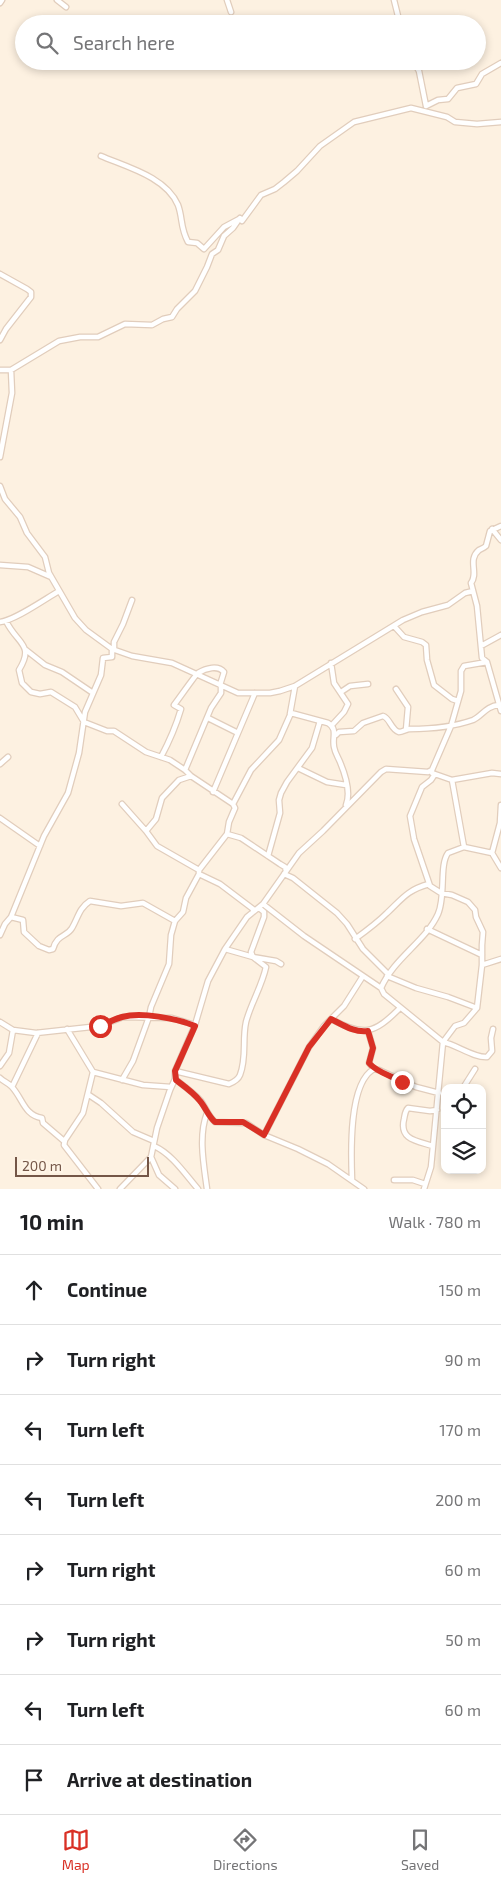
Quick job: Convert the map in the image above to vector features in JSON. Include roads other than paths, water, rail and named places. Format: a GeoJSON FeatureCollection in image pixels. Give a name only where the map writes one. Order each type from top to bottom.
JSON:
{"type":"FeatureCollection","features":[{"type":"Feature","properties":{"kind":"street"},"geometry":{"type":"LineString","coordinates":[[57,0],[66,7]]}},
{"type":"Feature","properties":{"kind":"street"},"geometry":{"type":"LineString","coordinates":[[227,0],[231,12]]}},
{"type":"Feature","properties":{"kind":"street"},"geometry":{"type":"LineString","coordinates":[[394,0],[398,15]]}},
{"type":"Feature","properties":{"kind":"street"},"geometry":{"type":"LineString","coordinates":[[426,106],[438,100],[448,99],[457,88],[476,84],[482,74],[501,63]]}},
{"type":"Feature","properties":{"kind":"street"},"geometry":{"type":"LineString","coordinates":[[418,70],[428,112]]}},
{"type":"Feature","properties":{"kind":"street"},"geometry":{"type":"LineString","coordinates":[[101,156],[160,182],[172,193],[178,207],[182,230],[188,242],[197,243],[204,249],[224,227],[240,218],[242,221],[264,193],[275,189],[295,173],[320,146],[354,122],[411,108],[446,116],[455,122],[477,124],[501,122]]}},
{"type":"Feature","properties":{"kind":"street"},"geometry":{"type":"LineString","coordinates":[[0,370],[11,370],[59,341],[80,336],[100,337],[125,324],[152,325],[172,317],[177,309],[195,291],[212,254],[218,250],[224,236],[234,227],[239,219]]}},
{"type":"Feature","properties":{"kind":"street"},"geometry":{"type":"LineString","coordinates":[[0,274],[31,292],[31,297],[6,329],[0,340]]}},
{"type":"Feature","properties":{"kind":"street"},"geometry":{"type":"LineString","coordinates":[[0,457],[11,399],[11,370]]}},
{"type":"Feature","properties":{"kind":"street"},"geometry":{"type":"LineString","coordinates":[[0,486],[5,499],[20,517],[26,533],[45,557],[46,566],[59,591],[80,624],[94,637],[113,649],[132,656],[172,663],[238,693],[280,692],[295,686],[420,612],[448,605],[465,593],[473,591]]}},
{"type":"Feature","properties":{"kind":"street"},"geometry":{"type":"LineString","coordinates":[[500,707],[487,662],[483,659],[473,591],[474,573],[472,561],[477,552],[486,546],[492,530],[501,526]]}},
{"type":"Feature","properties":{"kind":"street"},"geometry":{"type":"LineString","coordinates":[[492,530],[501,540]]}},
{"type":"Feature","properties":{"kind":"street"},"geometry":{"type":"LineString","coordinates":[[0,564],[28,567],[52,578]]}},
{"type":"Feature","properties":{"kind":"street"},"geometry":{"type":"LineString","coordinates":[[0,622],[6,621],[59,591]]}},
{"type":"Feature","properties":{"kind":"street"},"geometry":{"type":"LineString","coordinates":[[0,935],[10,918],[40,846],[68,793],[79,753],[85,712],[101,675],[103,658],[112,657],[114,642],[132,600]]}},
{"type":"Feature","properties":{"kind":"street"},"geometry":{"type":"LineString","coordinates":[[6,621],[26,650],[45,664],[62,672],[93,693]]}},
{"type":"Feature","properties":{"kind":"street"},"geometry":{"type":"LineString","coordinates":[[394,626],[404,637],[426,645],[429,670],[434,685],[452,699],[458,701]]}},
{"type":"Feature","properties":{"kind":"street"},"geometry":{"type":"LineString","coordinates":[[481,646],[501,635]]}},
{"type":"Feature","properties":{"kind":"street"},"geometry":{"type":"LineString","coordinates":[[26,650],[25,662],[19,670],[20,680],[24,686],[34,693],[51,692],[75,707],[84,722],[107,731],[114,731],[146,752],[170,760],[186,770],[213,792],[233,804]]}},
{"type":"Feature","properties":{"kind":"street"},"geometry":{"type":"LineString","coordinates":[[441,1084],[443,1042],[454,1026],[464,1023],[477,1008],[484,932],[472,906],[468,902],[434,890],[429,884],[414,839],[410,820],[422,787],[431,780],[451,726],[461,691],[462,667],[487,662]]}},
{"type":"Feature","properties":{"kind":"street"},"geometry":{"type":"LineString","coordinates":[[332,663],[334,680],[348,704],[344,712],[332,725]]}},
{"type":"Feature","properties":{"kind":"street"},"geometry":{"type":"LineString","coordinates":[[161,757],[173,733],[181,709],[174,704],[188,688],[197,673],[214,667],[220,668],[224,672],[221,693],[214,702],[186,770]]}},
{"type":"Feature","properties":{"kind":"street"},"geometry":{"type":"LineString","coordinates":[[341,692],[350,686],[368,684]]}},
{"type":"Feature","properties":{"kind":"street"},"geometry":{"type":"LineString","coordinates":[[122,1080],[133,1061],[151,1007],[169,964],[171,935],[175,921],[183,912],[186,898],[199,872],[227,834],[229,822],[235,808],[233,804],[251,770],[279,740],[285,730],[290,715],[295,686]]}},
{"type":"Feature","properties":{"kind":"street"},"geometry":{"type":"LineString","coordinates":[[396,689],[409,710],[406,730]]}},
{"type":"Feature","properties":{"kind":"street"},"geometry":{"type":"LineString","coordinates":[[213,792],[255,693]]}},
{"type":"Feature","properties":{"kind":"street"},"geometry":{"type":"LineString","coordinates":[[336,734],[354,731],[363,723],[383,716],[387,717],[396,730],[400,732],[451,726],[475,719],[493,705],[500,707]]}},
{"type":"Feature","properties":{"kind":"street"},"geometry":{"type":"LineString","coordinates":[[290,715],[292,712],[332,725],[336,734],[334,749],[341,765],[346,785],[348,799],[344,808]]}},
{"type":"Feature","properties":{"kind":"street"},"geometry":{"type":"LineString","coordinates":[[208,718],[238,733]]}},
{"type":"Feature","properties":{"kind":"street"},"geometry":{"type":"LineString","coordinates":[[268,856],[280,810],[280,797],[287,782],[312,748],[320,721]]}},
{"type":"Feature","properties":{"kind":"street"},"geometry":{"type":"LineString","coordinates":[[0,764],[8,757]]}},
{"type":"Feature","properties":{"kind":"street"},"geometry":{"type":"LineString","coordinates":[[298,768],[327,782],[346,785]]}},
{"type":"Feature","properties":{"kind":"street"},"geometry":{"type":"LineString","coordinates":[[120,1189],[151,1157],[170,1087],[176,1080],[175,1071],[195,1026],[208,981],[225,948],[239,928],[263,904],[299,853],[386,769],[433,772],[452,780],[492,773],[501,774]]}},
{"type":"Feature","properties":{"kind":"street"},"geometry":{"type":"LineString","coordinates":[[146,830],[156,819],[162,798],[179,780],[191,776]]}},
{"type":"Feature","properties":{"kind":"street"},"geometry":{"type":"LineString","coordinates":[[452,780],[464,847]]}},
{"type":"Feature","properties":{"kind":"street"},"geometry":{"type":"LineString","coordinates":[[122,804],[146,830],[157,846],[220,884],[253,909],[253,912]]}},
{"type":"Feature","properties":{"kind":"street"},"geometry":{"type":"LineString","coordinates":[[501,805],[499,827],[492,853],[501,868]]}},
{"type":"Feature","properties":{"kind":"street"},"geometry":{"type":"LineString","coordinates":[[0,818],[40,846]]}},
{"type":"Feature","properties":{"kind":"street"},"geometry":{"type":"LineString","coordinates":[[227,834],[241,838],[285,868],[285,872],[337,912],[347,924],[355,939],[387,975],[422,990],[477,1008]]}},
{"type":"Feature","properties":{"kind":"street"},"geometry":{"type":"LineString","coordinates":[[380,988],[392,967],[427,930],[437,915],[443,894],[446,856],[452,851],[464,847],[492,853]]}},
{"type":"Feature","properties":{"kind":"street"},"geometry":{"type":"LineString","coordinates":[[355,939],[387,914],[407,893],[415,888],[429,884]]}},
{"type":"Feature","properties":{"kind":"street"},"geometry":{"type":"LineString","coordinates":[[10,918],[23,920],[24,932],[39,946],[49,950],[53,949],[61,936],[71,930],[79,912],[90,901],[121,906],[143,903],[175,921]]}},
{"type":"Feature","properties":{"kind":"street"},"geometry":{"type":"LineString","coordinates":[[263,904],[304,936],[380,988],[400,1008],[443,1042],[487,1057],[492,1051],[493,1029]]}},
{"type":"Feature","properties":{"kind":"street"},"geometry":{"type":"LineString","coordinates":[[175,1071],[229,1084],[240,1077],[244,1059],[243,1043],[246,1022],[266,968],[253,957],[251,952],[264,917],[264,912],[259,908]]}},
{"type":"Feature","properties":{"kind":"street"},"geometry":{"type":"LineString","coordinates":[[427,930],[482,954]]}},
{"type":"Feature","properties":{"kind":"street"},"geometry":{"type":"LineString","coordinates":[[225,948],[253,957],[276,961],[281,964]]}},
{"type":"Feature","properties":{"kind":"street"},"geometry":{"type":"LineString","coordinates":[[482,965],[501,959]]}},
{"type":"Feature","properties":{"kind":"street"},"geometry":{"type":"LineString","coordinates":[[264,1135],[309,1047],[344,1006],[363,976]]}},
{"type":"Feature","properties":{"kind":"street"},"geometry":{"type":"LineString","coordinates":[[331,1019],[343,1026],[362,1032],[368,1031],[386,1021],[400,1008]]}},
{"type":"Feature","properties":{"kind":"street"},"geometry":{"type":"LineString","coordinates":[[0,1022],[13,1030],[36,1033],[100,1026],[123,1017],[149,1016],[172,1018],[195,1026]]}},
{"type":"Feature","properties":{"kind":"street"},"geometry":{"type":"LineString","coordinates":[[0,1066],[10,1053],[13,1030]]}},
{"type":"Feature","properties":{"kind":"street"},"geometry":{"type":"LineString","coordinates":[[64,1141],[83,1113],[93,1072],[68,1030]]}},
{"type":"Feature","properties":{"kind":"street"},"geometry":{"type":"LineString","coordinates":[[368,1031],[373,1048],[369,1063],[374,1069],[416,1088],[441,1094],[437,1110],[432,1167],[424,1186],[413,1180],[394,1180]]}},
{"type":"Feature","properties":{"kind":"street"},"geometry":{"type":"LineString","coordinates":[[12,1087],[39,1032]]}},
{"type":"Feature","properties":{"kind":"street"},"geometry":{"type":"LineString","coordinates":[[352,1180],[352,1124],[359,1093],[369,1072],[374,1069]]}},
{"type":"Feature","properties":{"kind":"street"},"geometry":{"type":"LineString","coordinates":[[466,1084],[475,1069]]}},
{"type":"Feature","properties":{"kind":"street"},"geometry":{"type":"LineString","coordinates":[[93,1072],[143,1085],[170,1087]]}},
{"type":"Feature","properties":{"kind":"street"},"geometry":{"type":"LineString","coordinates":[[0,1078],[12,1087],[27,1110],[35,1117],[42,1118],[43,1123],[64,1141],[65,1146],[98,1189]]}},
{"type":"Feature","properties":{"kind":"street"},"geometry":{"type":"LineString","coordinates":[[176,1080],[199,1099],[213,1120],[217,1122],[240,1121],[246,1123],[264,1135],[328,1164],[364,1189]]}},
{"type":"Feature","properties":{"kind":"street"},"geometry":{"type":"LineString","coordinates":[[89,1094],[133,1132],[161,1149],[178,1165],[198,1189]]}},
{"type":"Feature","properties":{"kind":"street"},"geometry":{"type":"LineString","coordinates":[[433,1146],[409,1138],[402,1130],[402,1124],[408,1108],[437,1110]]}},
{"type":"Feature","properties":{"kind":"street"},"geometry":{"type":"LineString","coordinates":[[207,1113],[203,1142],[207,1189]]}},
{"type":"Feature","properties":{"kind":"street"},"geometry":{"type":"LineString","coordinates":[[151,1157],[159,1175],[175,1189]]}}]}
